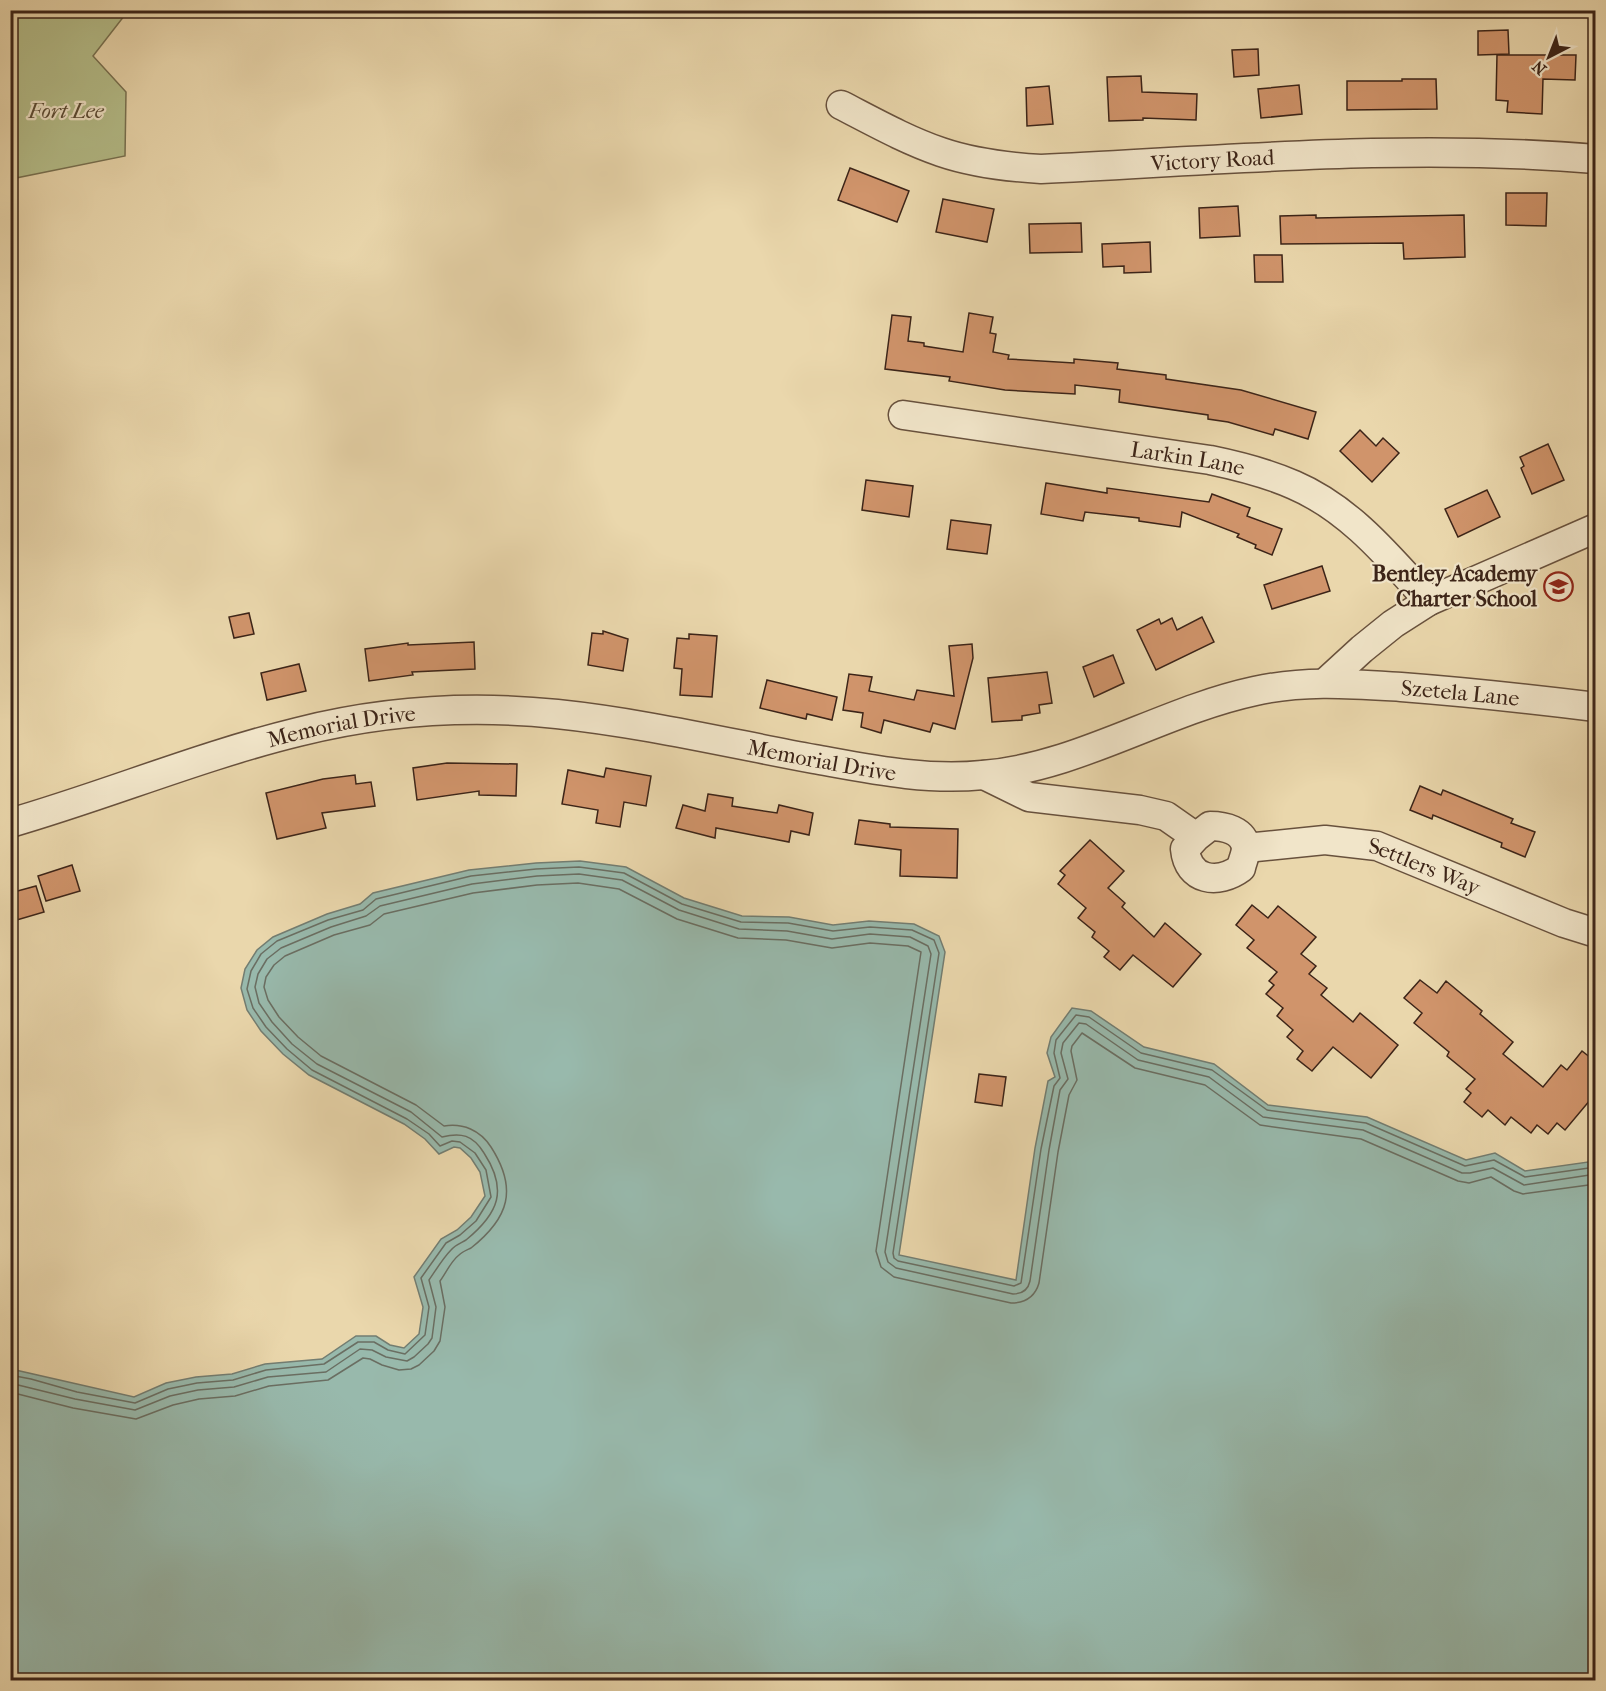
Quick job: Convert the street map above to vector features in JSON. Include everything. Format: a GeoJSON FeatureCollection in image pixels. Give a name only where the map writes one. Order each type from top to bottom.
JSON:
{"type":"FeatureCollection","features":[{"type":"Feature","properties":{"kind":"street","name":"Victory Road"},"geometry":{"type":"LineString","coordinates":[[841,105],[912,141],[943,153],[1006,167],[1053,168],[1417,151],[1494,152],[1596,159]]}},
{"type":"Feature","properties":{"kind":"street","name":"Larkin Lane"},"geometry":{"type":"LineString","coordinates":[[903,415],[1210,460],[1255,470],[1295,486],[1330,505],[1360,528],[1429,601]]}},
{"type":"Feature","properties":{"kind":"street"},"geometry":{"type":"LineString","coordinates":[[1326,682],[1370,643],[1429,601],[1596,528]]}},
{"type":"Feature","properties":{"kind":"street","name":"Szetela Lane"},"geometry":{"type":"LineString","coordinates":[[1326,682],[1454,690],[1596,707]]}},
{"type":"Feature","properties":{"kind":"street","name":"Memorial Drive"},"geometry":{"type":"LineString","coordinates":[[10,823],[190,764],[299,732],[362,719],[456,711],[554,714],[654,729],[900,774],[942,777],[984,775],[1026,769],[1066,757],[1218,700],[1257,690],[1326,682]]}},
{"type":"Feature","properties":{"kind":"street"},"geometry":{"type":"LineString","coordinates":[[984,775],[1029,797],[1140,810],[1166,816],[1196,837]]}},
{"type":"Feature","properties":{"kind":"street"},"geometry":{"type":"LineString","coordinates":[[1210,826],[1222,826],[1234,830],[1243,840],[1246,848],[1241,868],[1232,875],[1215,880],[1200,875],[1186,861],[1185,849],[1196,837],[1210,826]]}},
{"type":"Feature","properties":{"kind":"street","name":"Settlers Way"},"geometry":{"type":"LineString","coordinates":[[1246,848],[1325,840],[1377,846],[1564,923],[1596,933]]}},
{"type":"Feature","properties":{"kind":"green space","name":"Fort Lee"},"geometry":{"type":"Polygon","coordinates":[[[11,10],[128,11],[93,56],[126,92],[125,156],[11,179],[10,47],[14,45],[11,40],[11,10]]]}},
{"type":"Feature","properties":{"kind":"water"},"geometry":{"type":"Polygon","coordinates":[[[580,861],[626,867],[684,898],[742,916],[789,917],[833,925],[869,921],[914,924],[939,936],[945,952],[899,1255],[1016,1280],[1035,1148],[1048,1081],[1055,1077],[1047,1053],[1051,1037],[1072,1008],[1091,1011],[1144,1047],[1214,1064],[1268,1105],[1367,1117],[1466,1160],[1495,1153],[1525,1171],[1595,1161],[1595,1680],[11,1680],[11,1369],[134,1397],[166,1383],[196,1377],[232,1374],[265,1364],[322,1359],[356,1336],[376,1336],[390,1345],[404,1348],[419,1334],[423,1307],[414,1277],[441,1239],[457,1230],[471,1217],[485,1196],[480,1172],[471,1158],[460,1148],[454,1147],[439,1154],[425,1139],[404,1124],[309,1075],[283,1054],[261,1031],[247,1010],[241,988],[245,969],[257,950],[273,937],[327,914],[360,904],[373,893],[469,870],[580,861]]]}},
{"type":"Feature","properties":{"kind":"building"},"geometry":{"type":"Polygon","coordinates":[[[1508,30],[1509,54],[1478,55],[1478,31],[1508,30]]]}},
{"type":"Feature","properties":{"kind":"building"},"geometry":{"type":"Polygon","coordinates":[[[1258,49],[1259,75],[1234,77],[1232,50],[1258,49]]]}},
{"type":"Feature","properties":{"kind":"building"},"geometry":{"type":"Polygon","coordinates":[[[1497,55],[1576,55],[1575,80],[1543,79],[1542,114],[1507,112],[1508,101],[1496,100],[1497,55]]]}},
{"type":"Feature","properties":{"kind":"building"},"geometry":{"type":"Polygon","coordinates":[[[1141,76],[1142,92],[1197,94],[1196,120],[1143,118],[1143,120],[1109,121],[1107,77],[1141,76]]]}},
{"type":"Feature","properties":{"kind":"building"},"geometry":{"type":"Polygon","coordinates":[[[1402,79],[1436,79],[1437,109],[1347,110],[1347,81],[1402,81],[1402,79]]]}},
{"type":"Feature","properties":{"kind":"building"},"geometry":{"type":"Polygon","coordinates":[[[1299,85],[1302,114],[1261,118],[1258,89],[1299,85]]]}},
{"type":"Feature","properties":{"kind":"building"},"geometry":{"type":"Polygon","coordinates":[[[1049,86],[1053,124],[1027,126],[1026,88],[1049,86]]]}},
{"type":"Feature","properties":{"kind":"building"},"geometry":{"type":"Polygon","coordinates":[[[850,168],[909,191],[897,222],[838,200],[850,168]]]}},
{"type":"Feature","properties":{"kind":"building"},"geometry":{"type":"Polygon","coordinates":[[[1506,193],[1547,193],[1546,226],[1506,225],[1506,193]]]}},
{"type":"Feature","properties":{"kind":"building"},"geometry":{"type":"Polygon","coordinates":[[[943,199],[994,209],[987,242],[936,232],[943,199]]]}},
{"type":"Feature","properties":{"kind":"building"},"geometry":{"type":"Polygon","coordinates":[[[1238,206],[1240,236],[1200,238],[1199,208],[1238,206]]]}},
{"type":"Feature","properties":{"kind":"building"},"geometry":{"type":"Polygon","coordinates":[[[1316,215],[1316,218],[1464,215],[1465,257],[1404,259],[1403,243],[1281,244],[1280,216],[1316,215]]]}},
{"type":"Feature","properties":{"kind":"building"},"geometry":{"type":"Polygon","coordinates":[[[1081,223],[1082,252],[1030,253],[1029,224],[1081,223]]]}},
{"type":"Feature","properties":{"kind":"building"},"geometry":{"type":"Polygon","coordinates":[[[1150,242],[1151,272],[1124,273],[1124,266],[1103,267],[1102,244],[1150,242]]]}},
{"type":"Feature","properties":{"kind":"building"},"geometry":{"type":"Polygon","coordinates":[[[1254,255],[1282,255],[1283,282],[1255,282],[1254,255]]]}},
{"type":"Feature","properties":{"kind":"building"},"geometry":{"type":"Polygon","coordinates":[[[969,313],[993,317],[990,333],[996,334],[993,352],[1009,355],[1008,359],[1074,363],[1074,359],[1118,363],[1117,369],[1166,375],[1166,379],[1241,390],[1316,412],[1308,439],[1275,429],[1273,435],[1228,422],[1208,419],[1208,415],[1119,402],[1120,390],[1075,385],[1075,394],[1005,390],[949,381],[950,377],[885,369],[892,315],[911,317],[908,341],[963,352],[969,313]]]}},
{"type":"Feature","properties":{"kind":"building"},"geometry":{"type":"Polygon","coordinates":[[[1360,430],[1376,446],[1383,438],[1399,453],[1372,482],[1340,451],[1360,430]]]}},
{"type":"Feature","properties":{"kind":"building"},"geometry":{"type":"Polygon","coordinates":[[[1548,444],[1564,480],[1532,494],[1521,468],[1524,466],[1520,457],[1548,444]]]}},
{"type":"Feature","properties":{"kind":"building"},"geometry":{"type":"Polygon","coordinates":[[[866,480],[913,486],[909,517],[862,510],[866,480]]]}},
{"type":"Feature","properties":{"kind":"building"},"geometry":{"type":"Polygon","coordinates":[[[1046,483],[1107,493],[1107,488],[1209,502],[1212,494],[1250,508],[1247,516],[1282,529],[1272,555],[1237,537],[1239,534],[1182,512],[1180,527],[1139,521],[1139,518],[1085,512],[1083,521],[1041,514],[1046,483]]]}},
{"type":"Feature","properties":{"kind":"building"},"geometry":{"type":"Polygon","coordinates":[[[1487,490],[1500,517],[1458,537],[1445,509],[1487,490]]]}},
{"type":"Feature","properties":{"kind":"building"},"geometry":{"type":"Polygon","coordinates":[[[951,520],[991,525],[987,554],[947,549],[951,520]]]}},
{"type":"Feature","properties":{"kind":"building"},"geometry":{"type":"Polygon","coordinates":[[[1322,566],[1330,591],[1272,609],[1264,585],[1322,566]]]}},
{"type":"Feature","properties":{"kind":"building"},"geometry":{"type":"Polygon","coordinates":[[[249,613],[254,634],[234,638],[229,617],[249,613]]]}},
{"type":"Feature","properties":{"kind":"building"},"geometry":{"type":"Polygon","coordinates":[[[1202,617],[1214,642],[1156,670],[1137,630],[1159,619],[1161,624],[1172,618],[1177,630],[1202,617]]]}},
{"type":"Feature","properties":{"kind":"building"},"geometry":{"type":"Polygon","coordinates":[[[603,631],[628,639],[623,671],[588,665],[592,633],[603,634],[603,631]]]}},
{"type":"Feature","properties":{"kind":"building"},"geometry":{"type":"Polygon","coordinates":[[[689,634],[717,636],[712,697],[680,695],[682,669],[674,668],[677,638],[689,639],[689,634]]]}},
{"type":"Feature","properties":{"kind":"building"},"geometry":{"type":"Polygon","coordinates":[[[474,642],[475,669],[412,672],[413,675],[369,681],[365,649],[408,643],[408,645],[474,642]]]}},
{"type":"Feature","properties":{"kind":"building"},"geometry":{"type":"Polygon","coordinates":[[[972,644],[973,658],[955,729],[933,723],[930,732],[884,720],[881,733],[861,727],[863,713],[843,710],[849,674],[872,677],[869,691],[914,700],[917,690],[954,696],[949,646],[972,644]]]}},
{"type":"Feature","properties":{"kind":"building"},"geometry":{"type":"Polygon","coordinates":[[[1113,655],[1124,683],[1094,697],[1083,667],[1113,655]]]}},
{"type":"Feature","properties":{"kind":"building"},"geometry":{"type":"Polygon","coordinates":[[[299,664],[306,691],[267,700],[261,673],[299,664]]]}},
{"type":"Feature","properties":{"kind":"building"},"geometry":{"type":"Polygon","coordinates":[[[1047,672],[1052,703],[1039,705],[1040,713],[1022,716],[1022,720],[992,722],[988,678],[1047,672]]]}},
{"type":"Feature","properties":{"kind":"building"},"geometry":{"type":"Polygon","coordinates":[[[767,680],[837,697],[832,720],[807,714],[806,719],[760,708],[767,680]]]}},
{"type":"Feature","properties":{"kind":"building"},"geometry":{"type":"Polygon","coordinates":[[[447,763],[517,764],[516,796],[479,795],[479,791],[417,800],[413,768],[447,763]]]}},
{"type":"Feature","properties":{"kind":"building"},"geometry":{"type":"Polygon","coordinates":[[[606,768],[651,776],[646,806],[624,802],[620,827],[596,823],[598,810],[562,804],[568,770],[604,777],[606,768]]]}},
{"type":"Feature","properties":{"kind":"building"},"geometry":{"type":"Polygon","coordinates":[[[355,775],[356,784],[371,782],[375,806],[322,813],[326,828],[277,839],[266,793],[323,779],[355,775]]]}},
{"type":"Feature","properties":{"kind":"building"},"geometry":{"type":"Polygon","coordinates":[[[1420,786],[1441,795],[1443,790],[1513,819],[1511,823],[1535,832],[1525,857],[1501,847],[1502,843],[1433,815],[1432,819],[1410,810],[1420,786]]]}},
{"type":"Feature","properties":{"kind":"building"},"geometry":{"type":"Polygon","coordinates":[[[708,794],[733,798],[732,806],[777,813],[779,805],[813,813],[809,835],[791,831],[789,842],[716,828],[715,838],[676,828],[683,805],[705,811],[708,794]]]}},
{"type":"Feature","properties":{"kind":"building"},"geometry":{"type":"Polygon","coordinates":[[[859,820],[890,824],[890,827],[958,829],[957,878],[900,876],[901,850],[855,844],[859,820]]]}},
{"type":"Feature","properties":{"kind":"building"},"geometry":{"type":"Polygon","coordinates":[[[1090,840],[1124,871],[1108,888],[1125,903],[1122,907],[1154,937],[1165,923],[1201,954],[1173,987],[1133,955],[1120,970],[1104,957],[1109,951],[1092,937],[1095,932],[1078,918],[1086,908],[1058,884],[1065,875],[1060,871],[1090,840]]]}},
{"type":"Feature","properties":{"kind":"building"},"geometry":{"type":"Polygon","coordinates":[[[72,865],[80,891],[46,901],[38,876],[72,865]]]}},
{"type":"Feature","properties":{"kind":"building"},"geometry":{"type":"Polygon","coordinates":[[[36,886],[44,912],[10,922],[10,893],[36,886]]]}},
{"type":"Feature","properties":{"kind":"building"},"geometry":{"type":"Polygon","coordinates":[[[1252,905],[1268,918],[1278,906],[1316,937],[1301,954],[1316,966],[1309,974],[1327,988],[1321,995],[1353,1022],[1360,1013],[1398,1045],[1371,1078],[1333,1047],[1312,1071],[1297,1059],[1303,1051],[1287,1037],[1293,1030],[1277,1016],[1283,1008],[1266,994],[1274,985],[1269,981],[1277,972],[1247,948],[1254,940],[1236,925],[1252,905]]]}},
{"type":"Feature","properties":{"kind":"building"},"geometry":{"type":"Polygon","coordinates":[[[1420,980],[1437,993],[1446,981],[1482,1011],[1480,1014],[1513,1042],[1503,1054],[1543,1087],[1561,1065],[1567,1070],[1582,1051],[1596,1062],[1596,1093],[1565,1130],[1557,1123],[1548,1134],[1537,1125],[1531,1133],[1511,1117],[1505,1125],[1488,1110],[1482,1117],[1464,1102],[1471,1093],[1466,1089],[1475,1079],[1447,1056],[1449,1052],[1414,1023],[1422,1013],[1404,998],[1420,980]]]}},
{"type":"Feature","properties":{"kind":"building"},"geometry":{"type":"Polygon","coordinates":[[[979,1074],[1006,1077],[1002,1106],[975,1102],[979,1074]]]}},
{"type":"Feature","properties":{"kind":"place","name":"Bentley Academy Charter School"},"geometry":{"type":"Point","coordinates":[1558,586]}}]}
